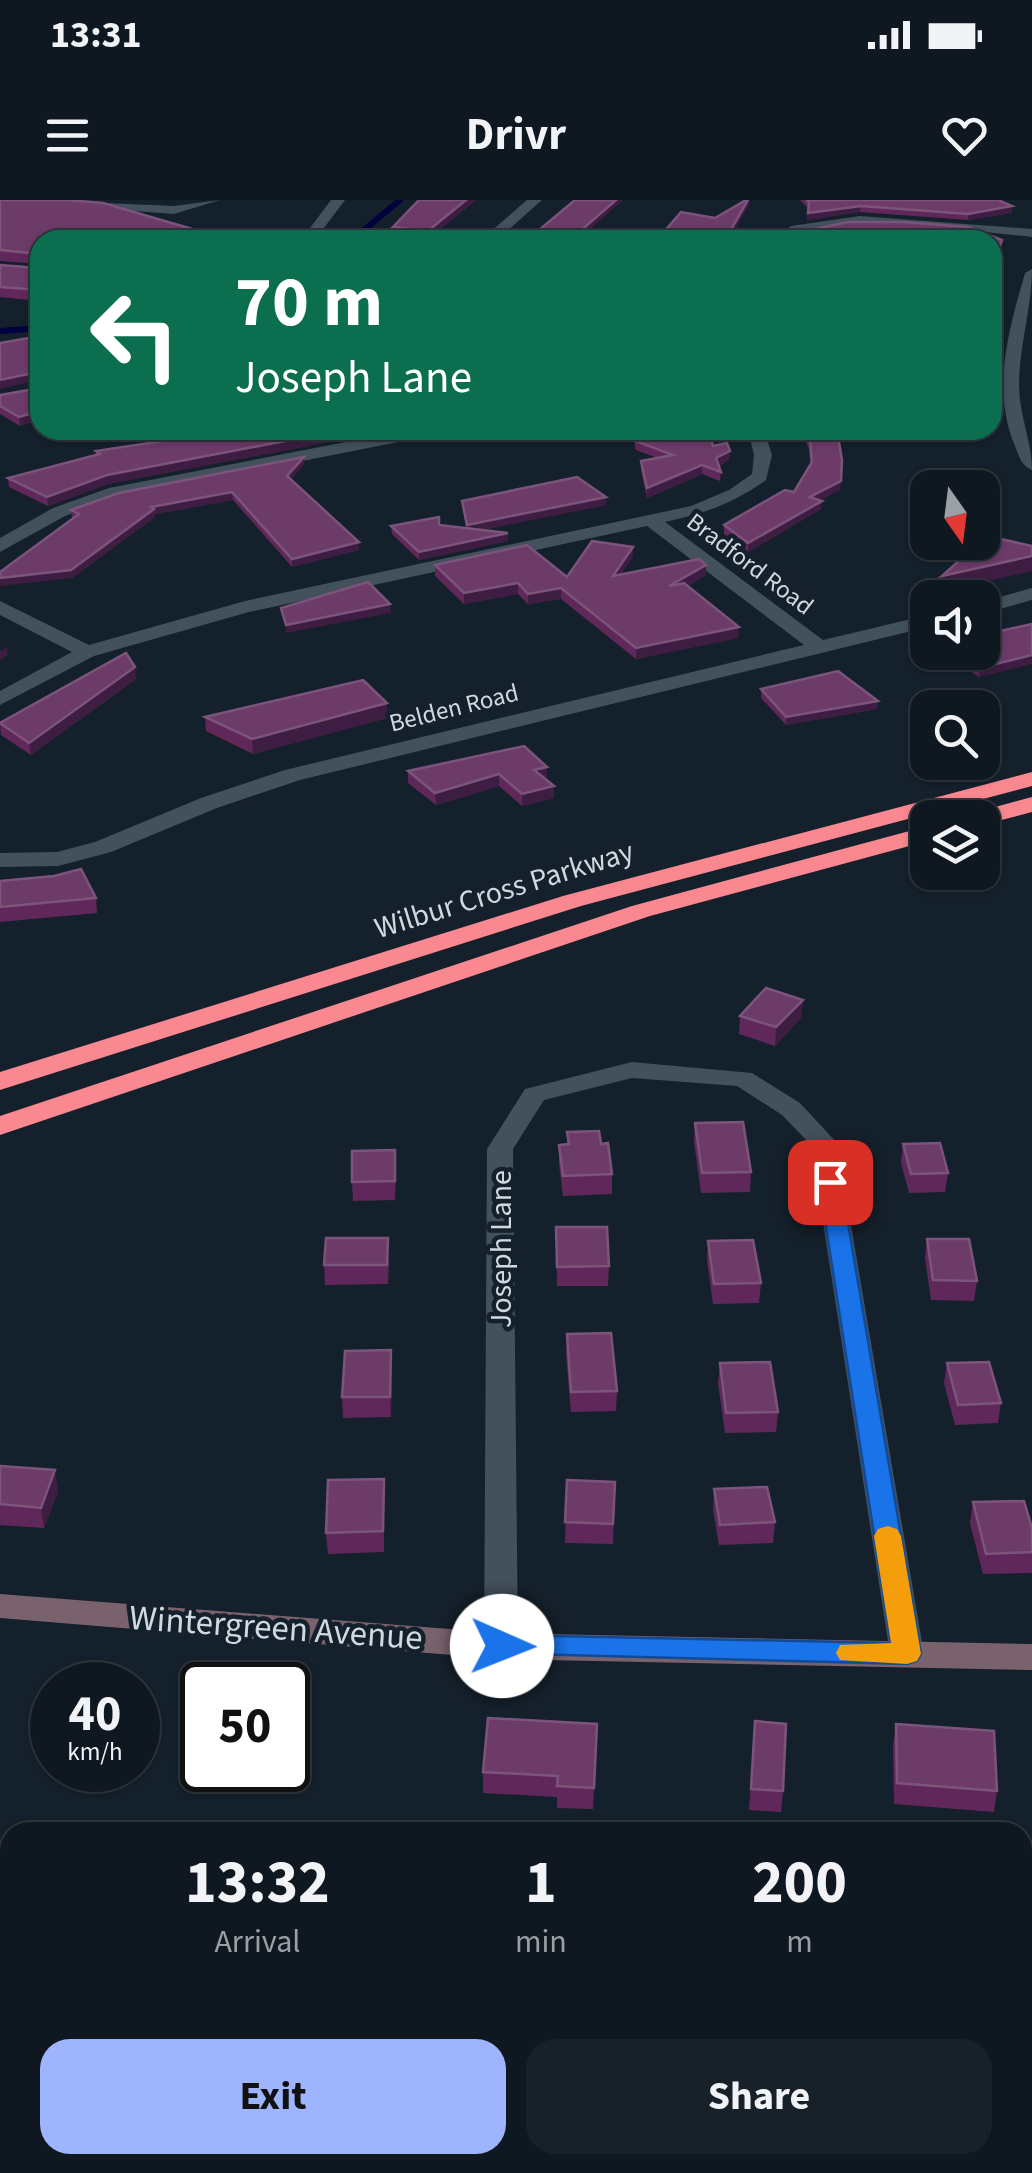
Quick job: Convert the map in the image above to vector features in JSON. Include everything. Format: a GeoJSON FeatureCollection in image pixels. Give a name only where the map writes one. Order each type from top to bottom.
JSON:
{"type":"FeatureCollection","features":[{"type":"Feature","properties":{"kind":"highway","name":"Wilbur Cross Parkway"},"geometry":{"type":"LineString","coordinates":[[0,1081],[572,902],[1032,778]]}},
{"type":"Feature","properties":{"kind":"highway"},"geometry":{"type":"LineString","coordinates":[[1000,813],[1032,804]]}},
{"type":"Feature","properties":{"kind":"highway","name":"Wilbur Cross Parkway"},"geometry":{"type":"LineString","coordinates":[[0,1126],[641,911],[910,838]]}},
{"type":"Feature","properties":{"kind":"main road","name":"Wintergreen Avenue"},"geometry":{"type":"LineString","coordinates":[[0,1606],[502,1646],[1032,1658]]}},
{"type":"Feature","properties":{"kind":"street"},"geometry":{"type":"LineString","coordinates":[[41,200],[174,210],[213,200]]}},
{"type":"Feature","properties":{"kind":"street"},"geometry":{"type":"LineString","coordinates":[[316,230],[338,200]]}},
{"type":"Feature","properties":{"kind":"street"},"geometry":{"type":"LineString","coordinates":[[500,230],[535,200]]}},
{"type":"Feature","properties":{"kind":"street"},"geometry":{"type":"LineString","coordinates":[[796,230],[833,222],[881,221],[994,230]]}},
{"type":"Feature","properties":{"kind":"street"},"geometry":{"type":"LineString","coordinates":[[1002,231],[1032,233]]}},
{"type":"Feature","properties":{"kind":"street"},"geometry":{"type":"LineString","coordinates":[[1032,273],[1011,350],[1010,382],[1018,440],[1032,465]]}},
{"type":"Feature","properties":{"kind":"street"},"geometry":{"type":"LineString","coordinates":[[0,546],[59,512],[115,492],[370,440]]}},
{"type":"Feature","properties":{"kind":"street"},"geometry":{"type":"LineString","coordinates":[[0,699],[88,652],[245,607],[696,510],[734,494],[760,476],[763,455],[759,440]]}},
{"type":"Feature","properties":{"kind":"street","name":"Bradford Road"},"geometry":{"type":"LineString","coordinates":[[650,520],[819,647]]}},
{"type":"Feature","properties":{"kind":"street"},"geometry":{"type":"LineString","coordinates":[[1000,603],[1032,594]]}},
{"type":"Feature","properties":{"kind":"street"},"geometry":{"type":"LineString","coordinates":[[0,607],[88,652]]}},
{"type":"Feature","properties":{"kind":"street","name":"Belden Road"},"geometry":{"type":"LineString","coordinates":[[0,860],[58,859],[293,776],[910,625]]}},
{"type":"Feature","properties":{"kind":"street","name":"Joseph Lane"},"geometry":{"type":"LineString","coordinates":[[502,1646],[500,1149],[534,1095],[632,1070],[743,1079],[791,1109],[824,1143],[907,1654]]}},
{"type":"Feature","properties":{"kind":"building"},"geometry":{"type":"Polygon","coordinates":[[[0,200],[103,203],[196,230],[30,230],[30,253],[0,250],[0,200]]]}},
{"type":"Feature","properties":{"kind":"building"},"geometry":{"type":"Polygon","coordinates":[[[419,200],[466,200],[429,230],[393,227],[419,200]]]}},
{"type":"Feature","properties":{"kind":"building"},"geometry":{"type":"Polygon","coordinates":[[[575,200],[616,200],[582,230],[539,230],[575,200]]]}},
{"type":"Feature","properties":{"kind":"building"},"geometry":{"type":"Polygon","coordinates":[[[748,200],[731,230],[666,230],[681,212],[715,218],[748,200]]]}},
{"type":"Feature","properties":{"kind":"building"},"geometry":{"type":"Polygon","coordinates":[[[807,200],[998,200],[1012,206],[968,214],[861,206],[808,213],[807,200]]]}},
{"type":"Feature","properties":{"kind":"building"},"geometry":{"type":"Polygon","coordinates":[[[848,222],[903,222],[976,230],[811,230],[848,222]]]}},
{"type":"Feature","properties":{"kind":"building"},"geometry":{"type":"Polygon","coordinates":[[[0,265],[30,267],[30,289],[0,287],[0,265]]]}},
{"type":"Feature","properties":{"kind":"building"},"geometry":{"type":"Polygon","coordinates":[[[30,338],[30,374],[0,380],[0,343],[30,338]]]}},
{"type":"Feature","properties":{"kind":"building"},"geometry":{"type":"Polygon","coordinates":[[[30,390],[30,414],[19,417],[0,406],[0,395],[30,390]]]}},
{"type":"Feature","properties":{"kind":"building"},"geometry":{"type":"Polygon","coordinates":[[[169,440],[291,440],[107,475],[47,497],[8,478],[100,454],[96,451],[169,440]]]}},
{"type":"Feature","properties":{"kind":"building"},"geometry":{"type":"Polygon","coordinates":[[[711,440],[713,446],[727,443],[730,451],[716,458],[721,472],[702,465],[647,488],[641,461],[673,455],[636,441],[711,440]]]}},
{"type":"Feature","properties":{"kind":"building"},"geometry":{"type":"Polygon","coordinates":[[[839,440],[841,481],[810,497],[822,501],[748,543],[724,525],[785,490],[794,492],[812,462],[810,441],[839,440]]]}},
{"type":"Feature","properties":{"kind":"building"},"geometry":{"type":"Polygon","coordinates":[[[304,457],[287,476],[359,542],[292,559],[232,492],[151,507],[154,509],[71,570],[0,578],[0,572],[79,514],[71,510],[119,493],[304,457]]]}},
{"type":"Feature","properties":{"kind":"building"},"geometry":{"type":"Polygon","coordinates":[[[577,477],[606,497],[467,525],[462,501],[577,477]]]}},
{"type":"Feature","properties":{"kind":"building"},"geometry":{"type":"Polygon","coordinates":[[[439,517],[439,525],[508,533],[419,552],[391,526],[439,517]]]}},
{"type":"Feature","properties":{"kind":"building"},"geometry":{"type":"Polygon","coordinates":[[[1000,539],[1032,546],[1032,556],[942,576],[960,560],[1000,560],[1000,539]]]}},
{"type":"Feature","properties":{"kind":"building"},"geometry":{"type":"Polygon","coordinates":[[[592,541],[633,547],[613,576],[699,559],[706,565],[669,586],[684,583],[739,627],[636,648],[561,588],[528,594],[518,583],[464,593],[435,565],[527,545],[567,577],[592,541]]]}},
{"type":"Feature","properties":{"kind":"building"},"geometry":{"type":"Polygon","coordinates":[[[368,582],[390,604],[286,625],[281,608],[368,582]]]}},
{"type":"Feature","properties":{"kind":"building"},"geometry":{"type":"Polygon","coordinates":[[[1032,624],[1032,655],[1000,663],[1000,631],[1032,624]]]}},
{"type":"Feature","properties":{"kind":"building"},"geometry":{"type":"Polygon","coordinates":[[[126,653],[135,667],[29,743],[0,723],[126,653]]]}},
{"type":"Feature","properties":{"kind":"building"},"geometry":{"type":"Polygon","coordinates":[[[838,671],[878,701],[786,717],[761,689],[838,671]]]}},
{"type":"Feature","properties":{"kind":"building"},"geometry":{"type":"Polygon","coordinates":[[[363,680],[387,703],[252,739],[205,717],[363,680]]]}},
{"type":"Feature","properties":{"kind":"building"},"geometry":{"type":"Polygon","coordinates":[[[524,746],[547,767],[534,770],[554,786],[522,794],[499,774],[435,793],[408,771],[524,746]]]}},
{"type":"Feature","properties":{"kind":"building"},"geometry":{"type":"Polygon","coordinates":[[[81,869],[96,898],[0,907],[0,881],[81,869]]]}},
{"type":"Feature","properties":{"kind":"building"},"geometry":{"type":"Polygon","coordinates":[[[766,988],[803,1000],[776,1027],[740,1016],[766,988]]]}},
{"type":"Feature","properties":{"kind":"building"},"geometry":{"type":"Polygon","coordinates":[[[743,1122],[751,1172],[702,1173],[695,1123],[743,1122]]]}},
{"type":"Feature","properties":{"kind":"building"},"geometry":{"type":"Polygon","coordinates":[[[599,1131],[601,1144],[608,1143],[612,1174],[563,1176],[559,1145],[569,1144],[567,1132],[599,1131]]]}},
{"type":"Feature","properties":{"kind":"building"},"geometry":{"type":"Polygon","coordinates":[[[940,1143],[948,1173],[911,1174],[903,1144],[940,1143]]]}},
{"type":"Feature","properties":{"kind":"building"},"geometry":{"type":"Polygon","coordinates":[[[395,1150],[395,1181],[352,1182],[352,1151],[395,1150]]]}},
{"type":"Feature","properties":{"kind":"building"},"geometry":{"type":"Polygon","coordinates":[[[556,1227],[607,1227],[609,1266],[557,1267],[556,1227]]]}},
{"type":"Feature","properties":{"kind":"building"},"geometry":{"type":"Polygon","coordinates":[[[326,1238],[388,1238],[387,1265],[324,1265],[326,1238]]]}},
{"type":"Feature","properties":{"kind":"building"},"geometry":{"type":"Polygon","coordinates":[[[927,1239],[969,1239],[977,1281],[933,1280],[927,1239]]]}},
{"type":"Feature","properties":{"kind":"building"},"geometry":{"type":"Polygon","coordinates":[[[753,1240],[761,1283],[714,1284],[708,1241],[753,1240]]]}},
{"type":"Feature","properties":{"kind":"building"},"geometry":{"type":"Polygon","coordinates":[[[611,1333],[617,1391],[571,1392],[567,1334],[611,1333]]]}},
{"type":"Feature","properties":{"kind":"building"},"geometry":{"type":"Polygon","coordinates":[[[391,1350],[390,1397],[342,1397],[345,1351],[391,1350]]]}},
{"type":"Feature","properties":{"kind":"building"},"geometry":{"type":"Polygon","coordinates":[[[770,1362],[778,1412],[726,1413],[720,1363],[770,1362]]]}},
{"type":"Feature","properties":{"kind":"building"},"geometry":{"type":"Polygon","coordinates":[[[989,1362],[1001,1403],[958,1405],[947,1363],[989,1362]]]}},
{"type":"Feature","properties":{"kind":"building"},"geometry":{"type":"Polygon","coordinates":[[[0,1466],[55,1470],[41,1508],[0,1504],[0,1466]]]}},
{"type":"Feature","properties":{"kind":"building"},"geometry":{"type":"Polygon","coordinates":[[[384,1479],[383,1531],[326,1533],[328,1480],[384,1479]]]}},
{"type":"Feature","properties":{"kind":"building"},"geometry":{"type":"Polygon","coordinates":[[[567,1480],[615,1482],[613,1524],[565,1522],[567,1480]]]}},
{"type":"Feature","properties":{"kind":"building"},"geometry":{"type":"Polygon","coordinates":[[[767,1487],[775,1522],[720,1525],[714,1489],[767,1487]]]}},
{"type":"Feature","properties":{"kind":"building"},"geometry":{"type":"Polygon","coordinates":[[[1024,1501],[1032,1528],[1032,1552],[986,1554],[973,1502],[1024,1501]]]}},
{"type":"Feature","properties":{"kind":"building"},"geometry":{"type":"Polygon","coordinates":[[[488,1718],[597,1724],[594,1788],[557,1786],[558,1776],[483,1772],[488,1718]]]}},
{"type":"Feature","properties":{"kind":"building"},"geometry":{"type":"Polygon","coordinates":[[[755,1721],[786,1724],[783,1791],[751,1789],[755,1721]]]}},
{"type":"Feature","properties":{"kind":"building"},"geometry":{"type":"Polygon","coordinates":[[[896,1724],[994,1731],[997,1791],[897,1783],[896,1724]]]}},
{"type":"Feature","properties":{"kind":"waterway"},"geometry":{"type":"LineString","coordinates":[[364,230],[400,200]]}},
{"type":"Feature","properties":{"kind":"waterway"},"geometry":{"type":"LineString","coordinates":[[0,331],[30,329]]}},
{"type":"Feature","properties":{"kind":"slow traffic"},"geometry":{"type":"LineString","coordinates":[[850,1653],[907,1654],[888,1536]]}},
{"type":"Feature","properties":{"kind":"route"},"geometry":{"type":"LineString","coordinates":[[502,1646],[907,1654],[830,1182]]}}]}
